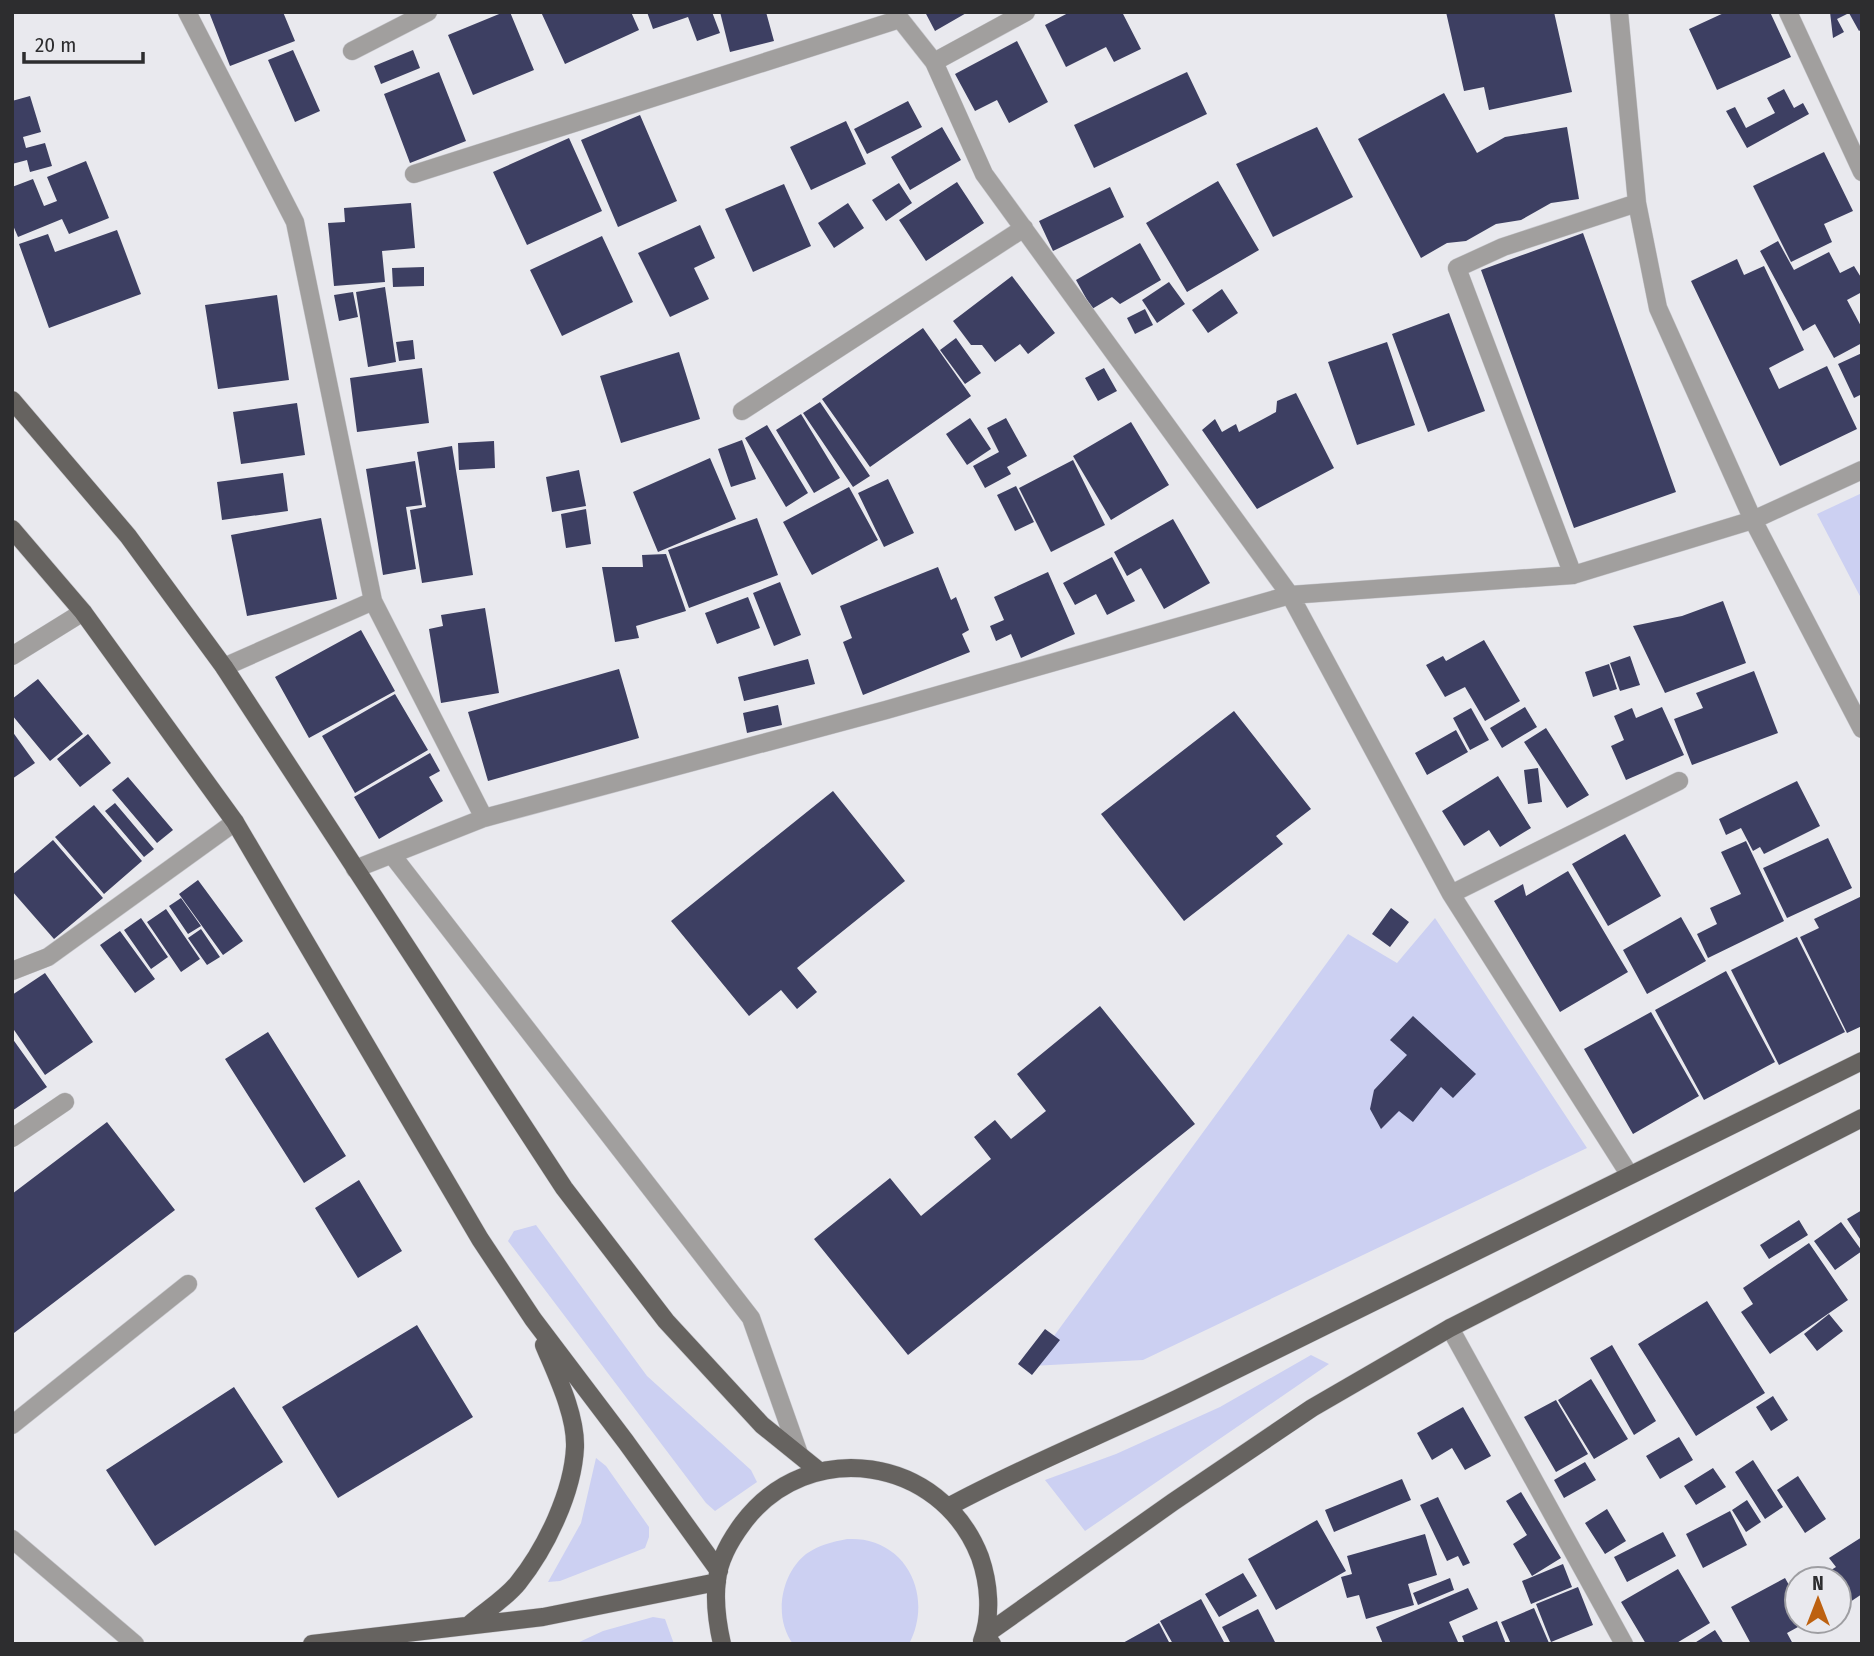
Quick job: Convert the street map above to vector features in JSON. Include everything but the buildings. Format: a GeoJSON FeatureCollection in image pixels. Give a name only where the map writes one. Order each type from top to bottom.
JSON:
{"type":"FeatureCollection","features":[{"type":"Feature","properties":{"kind":"main road"},"geometry":{"type":"LineString","coordinates":[[12,400],[128,536],[224,667],[564,1188],[666,1321],[762,1425],[819,1471]]}},
{"type":"Feature","properties":{"kind":"main road"},"geometry":{"type":"LineString","coordinates":[[12,530],[83,612],[235,822],[480,1239],[533,1320],[626,1442],[718,1576]]}},
{"type":"Feature","properties":{"kind":"main road"},"geometry":{"type":"LineString","coordinates":[[948,1507],[1007,1475],[1194,1391],[1862,1061]]}},
{"type":"Feature","properties":{"kind":"main road"},"geometry":{"type":"LineString","coordinates":[[986,1641],[1173,1502],[1312,1408],[1450,1328],[1862,1118]]}},
{"type":"Feature","properties":{"kind":"main road"},"geometry":{"type":"LineString","coordinates":[[470,1625],[517,1584],[550,1533],[569,1486],[575,1445],[565,1396],[533,1320]]}},
{"type":"Feature","properties":{"kind":"main road"},"geometry":{"type":"LineString","coordinates":[[722,1644],[715,1616],[718,1576],[732,1536],[755,1507],[784,1484],[819,1471],[847,1467],[874,1469],[902,1476],[948,1507],[963,1525],[983,1566],[988,1611],[986,1641]]}},
{"type":"Feature","properties":{"kind":"main road"},"geometry":{"type":"LineString","coordinates":[[312,1644],[543,1617],[718,1576]]}},
{"type":"Feature","properties":{"kind":"street"},"geometry":{"type":"LineString","coordinates":[[187,12],[295,222],[373,601],[484,818]]}},
{"type":"Feature","properties":{"kind":"street"},"geometry":{"type":"LineString","coordinates":[[352,51],[428,12]]}},
{"type":"Feature","properties":{"kind":"street"},"geometry":{"type":"LineString","coordinates":[[934,62],[1026,12]]}},
{"type":"Feature","properties":{"kind":"street"},"geometry":{"type":"LineString","coordinates":[[1619,12],[1637,203],[1658,308],[1753,520],[1862,729]]}},
{"type":"Feature","properties":{"kind":"street"},"geometry":{"type":"LineString","coordinates":[[1788,12],[1862,172]]}},
{"type":"Feature","properties":{"kind":"street"},"geometry":{"type":"LineString","coordinates":[[414,174],[901,19],[934,62],[984,174],[1290,595],[1451,894],[1629,1174]]}},
{"type":"Feature","properties":{"kind":"street"},"geometry":{"type":"LineString","coordinates":[[1573,575],[1457,268],[1503,247],[1637,203]]}},
{"type":"Feature","properties":{"kind":"street"},"geometry":{"type":"LineString","coordinates":[[742,411],[1024,228]]}},
{"type":"Feature","properties":{"kind":"street"},"geometry":{"type":"LineString","coordinates":[[355,869],[484,818],[886,710],[1290,595],[1573,575],[1753,520],[1862,470]]}},
{"type":"Feature","properties":{"kind":"street"},"geometry":{"type":"LineString","coordinates":[[224,667],[373,601]]}},
{"type":"Feature","properties":{"kind":"street"},"geometry":{"type":"LineString","coordinates":[[12,656],[83,612]]}},
{"type":"Feature","properties":{"kind":"street"},"geometry":{"type":"LineString","coordinates":[[1451,894],[1679,781]]}},
{"type":"Feature","properties":{"kind":"street"},"geometry":{"type":"LineString","coordinates":[[12,971],[48,957],[235,822]]}},
{"type":"Feature","properties":{"kind":"street"},"geometry":{"type":"LineString","coordinates":[[391,855],[751,1318],[799,1454]]}},
{"type":"Feature","properties":{"kind":"street"},"geometry":{"type":"LineString","coordinates":[[12,1138],[65,1102]]}},
{"type":"Feature","properties":{"kind":"street"},"geometry":{"type":"LineString","coordinates":[[12,1425],[188,1284]]}},
{"type":"Feature","properties":{"kind":"street"},"geometry":{"type":"LineString","coordinates":[[1450,1328],[1624,1644]]}},
{"type":"Feature","properties":{"kind":"street"},"geometry":{"type":"LineString","coordinates":[[12,1539],[135,1644]]}},
{"type":"Feature","properties":{"kind":"shaded area"},"geometry":{"type":"Polygon","coordinates":[[[1862,493],[1862,600],[1817,514],[1862,493]]]}},
{"type":"Feature","properties":{"kind":"shaded area"},"geometry":{"type":"Polygon","coordinates":[[[1435,918],[1587,1148],[1143,1360],[1032,1366],[1348,934],[1397,963],[1435,918]]]}},
{"type":"Feature","properties":{"kind":"shaded area"},"geometry":{"type":"Polygon","coordinates":[[[536,1225],[647,1376],[751,1470],[757,1482],[715,1511],[706,1503],[508,1241],[514,1231],[536,1225]]]}},
{"type":"Feature","properties":{"kind":"shaded area"},"geometry":{"type":"Polygon","coordinates":[[[1311,1355],[1329,1364],[1085,1531],[1045,1480],[1116,1454],[1220,1407],[1311,1355]]]}},
{"type":"Feature","properties":{"kind":"shaded area"},"geometry":{"type":"Polygon","coordinates":[[[596,1458],[606,1466],[649,1527],[645,1548],[560,1581],[548,1582],[581,1523],[596,1458]]]}},
{"type":"Feature","properties":{"kind":"shaded area"},"geometry":{"type":"Polygon","coordinates":[[[847,1539],[866,1540],[885,1547],[898,1557],[907,1569],[918,1597],[915,1629],[909,1644],[793,1644],[783,1621],[782,1609],[786,1584],[791,1573],[806,1554],[826,1544],[847,1539]]]}},
{"type":"Feature","properties":{"kind":"shaded area"},"geometry":{"type":"Polygon","coordinates":[[[653,1617],[665,1619],[674,1644],[575,1644],[603,1631],[653,1617]]]}}]}
